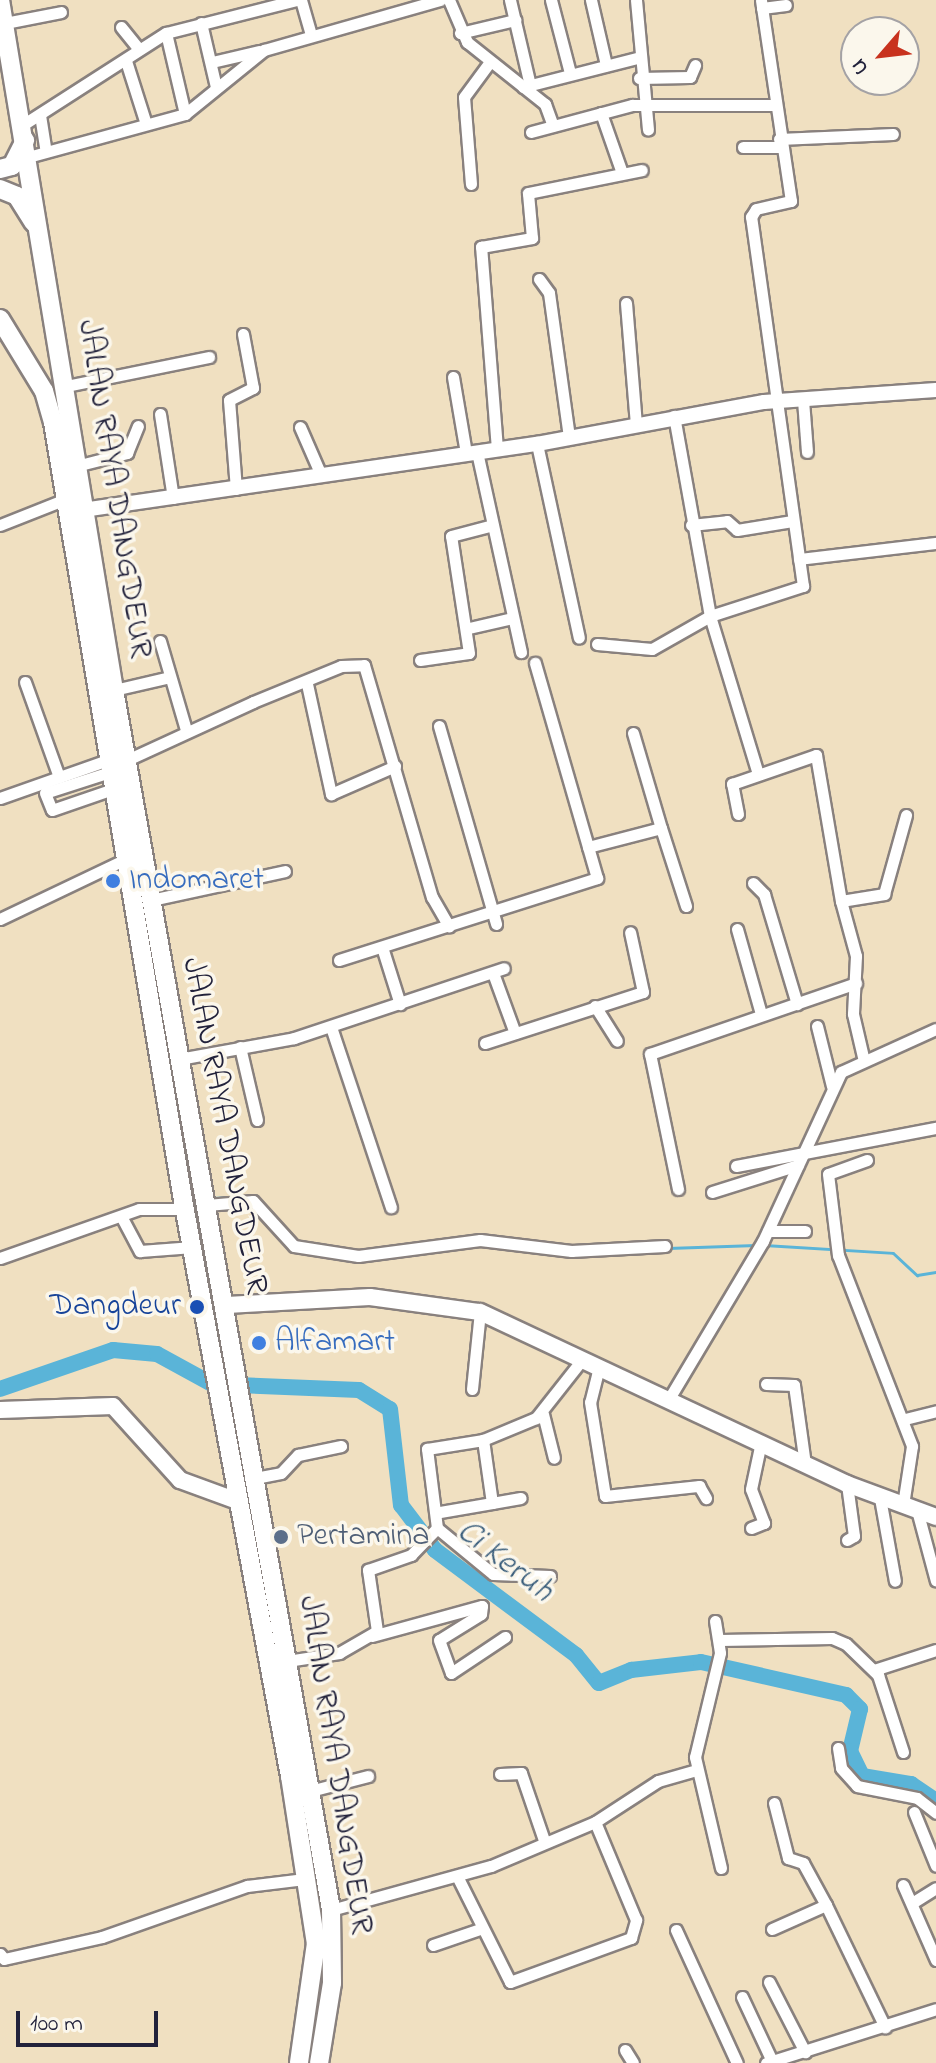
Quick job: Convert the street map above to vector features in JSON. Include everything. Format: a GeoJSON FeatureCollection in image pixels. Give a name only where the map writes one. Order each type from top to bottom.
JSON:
{"type":"FeatureCollection","features":[{"type":"Feature","properties":{"kind":"highway","name":"JALAN RAYA DANGDEUR"},"geometry":{"type":"LineString","coordinates":[[0,0],[30,126],[28,157],[45,247],[76,466],[114,690],[117,769],[151,900],[227,1305],[331,1910],[332,1983],[319,2063]]}},
{"type":"Feature","properties":{"kind":"highway"},"geometry":{"type":"LineString","coordinates":[[0,169],[16,161],[30,126]]}},
{"type":"Feature","properties":{"kind":"highway"},"geometry":{"type":"LineString","coordinates":[[0,189],[17,196],[45,247]]}},
{"type":"Feature","properties":{"kind":"highway","name":"JALAN RAYA DANGDEUR"},"geometry":{"type":"LineString","coordinates":[[0,319],[9,349],[44,391],[117,769],[128,858],[184,1206],[224,1409],[305,1879],[316,1962],[299,2063]]}},
{"type":"Feature","properties":{"kind":"main road"},"geometry":{"type":"LineString","coordinates":[[227,1305],[370,1297],[480,1312],[581,1361],[670,1397],[847,1484],[936,1517]]}},
{"type":"Feature","properties":{"kind":"main road"},"geometry":{"type":"LineString","coordinates":[[0,1410],[113,1406],[180,1480],[240,1502]]}},
{"type":"Feature","properties":{"kind":"street"},"geometry":{"type":"LineString","coordinates":[[46,151],[30,126],[126,61],[138,48],[166,33],[298,0],[311,36]]}},
{"type":"Feature","properties":{"kind":"street"},"geometry":{"type":"LineString","coordinates":[[212,62],[440,0]]}},
{"type":"Feature","properties":{"kind":"street"},"geometry":{"type":"LineString","coordinates":[[449,0],[460,33],[489,63],[526,86],[545,104],[553,126]]}},
{"type":"Feature","properties":{"kind":"street"},"geometry":{"type":"LineString","coordinates":[[510,0],[526,86]]}},
{"type":"Feature","properties":{"kind":"street"},"geometry":{"type":"LineString","coordinates":[[551,0],[570,73]]}},
{"type":"Feature","properties":{"kind":"street"},"geometry":{"type":"LineString","coordinates":[[591,0],[606,65]]}},
{"type":"Feature","properties":{"kind":"street"},"geometry":{"type":"LineString","coordinates":[[636,0],[637,58],[648,129]]}},
{"type":"Feature","properties":{"kind":"street"},"geometry":{"type":"LineString","coordinates":[[597,644],[647,651],[710,616],[802,587],[774,402],[751,217],[756,209],[791,203],[773,105],[761,4],[786,5]]}},
{"type":"Feature","properties":{"kind":"street"},"geometry":{"type":"LineString","coordinates":[[5,23],[61,12]]}},
{"type":"Feature","properties":{"kind":"street"},"geometry":{"type":"LineString","coordinates":[[460,33],[515,20]]}},
{"type":"Feature","properties":{"kind":"street"},"geometry":{"type":"LineString","coordinates":[[201,23],[216,87]]}},
{"type":"Feature","properties":{"kind":"street"},"geometry":{"type":"LineString","coordinates":[[121,27],[138,48]]}},
{"type":"Feature","properties":{"kind":"street"},"geometry":{"type":"LineString","coordinates":[[166,33],[185,114]]}},
{"type":"Feature","properties":{"kind":"street"},"geometry":{"type":"LineString","coordinates":[[28,157],[185,114],[264,50]]}},
{"type":"Feature","properties":{"kind":"street"},"geometry":{"type":"LineString","coordinates":[[526,86],[637,58]]}},
{"type":"Feature","properties":{"kind":"street"},"geometry":{"type":"LineString","coordinates":[[126,61],[146,124]]}},
{"type":"Feature","properties":{"kind":"street"},"geometry":{"type":"LineString","coordinates":[[471,184],[464,97],[489,63]]}},
{"type":"Feature","properties":{"kind":"street"},"geometry":{"type":"LineString","coordinates":[[639,78],[690,77],[695,65]]}},
{"type":"Feature","properties":{"kind":"street"},"geometry":{"type":"LineString","coordinates":[[531,132],[644,105],[773,105]]}},
{"type":"Feature","properties":{"kind":"street"},"geometry":{"type":"LineString","coordinates":[[601,113],[622,173]]}},
{"type":"Feature","properties":{"kind":"street"},"geometry":{"type":"LineString","coordinates":[[743,147],[893,134]]}},
{"type":"Feature","properties":{"kind":"street"},"geometry":{"type":"LineString","coordinates":[[497,449],[481,247],[532,238],[528,193],[642,170]]}},
{"type":"Feature","properties":{"kind":"street"},"geometry":{"type":"LineString","coordinates":[[539,279],[549,293],[569,438]]}},
{"type":"Feature","properties":{"kind":"street"},"geometry":{"type":"LineString","coordinates":[[626,303],[636,425]]}},
{"type":"Feature","properties":{"kind":"street"},"geometry":{"type":"LineString","coordinates":[[236,489],[229,400],[253,388],[243,334]]}},
{"type":"Feature","properties":{"kind":"street"},"geometry":{"type":"LineString","coordinates":[[66,386],[209,357]]}},
{"type":"Feature","properties":{"kind":"street"},"geometry":{"type":"LineString","coordinates":[[453,377],[493,525],[521,652]]}},
{"type":"Feature","properties":{"kind":"street"},"geometry":{"type":"LineString","coordinates":[[83,510],[537,444],[674,416],[774,402],[936,390]]}},
{"type":"Feature","properties":{"kind":"street"},"geometry":{"type":"LineString","coordinates":[[803,400],[807,452]]}},
{"type":"Feature","properties":{"kind":"street"},"geometry":{"type":"LineString","coordinates":[[160,414],[173,498]]}},
{"type":"Feature","properties":{"kind":"street"},"geometry":{"type":"LineString","coordinates":[[674,416],[691,525],[710,616],[758,774]]}},
{"type":"Feature","properties":{"kind":"street"},"geometry":{"type":"LineString","coordinates":[[76,466],[127,453],[138,426]]}},
{"type":"Feature","properties":{"kind":"street"},"geometry":{"type":"LineString","coordinates":[[300,427],[321,475]]}},
{"type":"Feature","properties":{"kind":"street"},"geometry":{"type":"LineString","coordinates":[[537,444],[579,638]]}},
{"type":"Feature","properties":{"kind":"street"},"geometry":{"type":"LineString","coordinates":[[0,525],[66,499]]}},
{"type":"Feature","properties":{"kind":"street"},"geometry":{"type":"LineString","coordinates":[[691,525],[727,521],[737,530],[792,521]]}},
{"type":"Feature","properties":{"kind":"street"},"geometry":{"type":"LineString","coordinates":[[420,660],[466,655],[469,628],[451,536],[493,525]]}},
{"type":"Feature","properties":{"kind":"street"},"geometry":{"type":"LineString","coordinates":[[799,559],[936,543]]}},
{"type":"Feature","properties":{"kind":"street"},"geometry":{"type":"LineString","coordinates":[[469,628],[512,618]]}},
{"type":"Feature","properties":{"kind":"street"},"geometry":{"type":"LineString","coordinates":[[160,641],[186,730]]}},
{"type":"Feature","properties":{"kind":"street"},"geometry":{"type":"LineString","coordinates":[[339,960],[449,927],[494,919],[597,878],[535,663]]}},
{"type":"Feature","properties":{"kind":"street"},"geometry":{"type":"LineString","coordinates":[[117,769],[45,793],[52,810],[186,730],[307,684],[341,666],[364,665],[432,897],[449,927]]}},
{"type":"Feature","properties":{"kind":"street"},"geometry":{"type":"LineString","coordinates":[[114,690],[170,677]]}},
{"type":"Feature","properties":{"kind":"street"},"geometry":{"type":"LineString","coordinates":[[25,682],[59,777]]}},
{"type":"Feature","properties":{"kind":"street"},"geometry":{"type":"LineString","coordinates":[[307,684],[331,794],[395,766]]}},
{"type":"Feature","properties":{"kind":"street"},"geometry":{"type":"LineString","coordinates":[[439,726],[494,919]]}},
{"type":"Feature","properties":{"kind":"street"},"geometry":{"type":"LineString","coordinates":[[633,733],[686,906]]}},
{"type":"Feature","properties":{"kind":"street"},"geometry":{"type":"LineString","coordinates":[[738,814],[732,784],[816,755],[856,983],[853,1014],[863,1057]]}},
{"type":"Feature","properties":{"kind":"street"},"geometry":{"type":"LineString","coordinates":[[0,798],[59,777],[117,769]]}},
{"type":"Feature","properties":{"kind":"street"},"geometry":{"type":"LineString","coordinates":[[841,901],[884,894],[906,815]]}},
{"type":"Feature","properties":{"kind":"street"},"geometry":{"type":"LineString","coordinates":[[588,847],[661,828]]}},
{"type":"Feature","properties":{"kind":"street"},"geometry":{"type":"LineString","coordinates":[[0,919],[128,858]]}},
{"type":"Feature","properties":{"kind":"street"},"geometry":{"type":"LineString","coordinates":[[151,900],[285,871]]}},
{"type":"Feature","properties":{"kind":"street"},"geometry":{"type":"LineString","coordinates":[[753,883],[764,894],[797,1004]]}},
{"type":"Feature","properties":{"kind":"street"},"geometry":{"type":"LineString","coordinates":[[737,929],[761,1014]]}},
{"type":"Feature","properties":{"kind":"street"},"geometry":{"type":"LineString","coordinates":[[485,1043],[643,990],[630,932]]}},
{"type":"Feature","properties":{"kind":"street"},"geometry":{"type":"LineString","coordinates":[[382,947],[400,1004]]}},
{"type":"Feature","properties":{"kind":"street"},"geometry":{"type":"LineString","coordinates":[[179,1059],[331,1027],[498,970],[515,1033]]}},
{"type":"Feature","properties":{"kind":"street"},"geometry":{"type":"LineString","coordinates":[[678,1189],[646,1062],[658,1049],[856,983]]}},
{"type":"Feature","properties":{"kind":"street"},"geometry":{"type":"LineString","coordinates":[[595,1006],[617,1041]]}},
{"type":"Feature","properties":{"kind":"street"},"geometry":{"type":"LineString","coordinates":[[817,1026],[832,1086]]}},
{"type":"Feature","properties":{"kind":"street"},"geometry":{"type":"LineString","coordinates":[[331,1027],[391,1207]]}},
{"type":"Feature","properties":{"kind":"street"},"geometry":{"type":"LineString","coordinates":[[670,1397],[763,1240],[832,1086],[863,1057],[936,1029]]}},
{"type":"Feature","properties":{"kind":"street"},"geometry":{"type":"LineString","coordinates":[[240,1047],[257,1120]]}},
{"type":"Feature","properties":{"kind":"street"},"geometry":{"type":"LineString","coordinates":[[736,1166],[804,1150],[936,1128]]}},
{"type":"Feature","properties":{"kind":"street"},"geometry":{"type":"LineString","coordinates":[[867,1160],[829,1171],[838,1252],[905,1419],[913,1459],[910,1508],[936,1581]]}},
{"type":"Feature","properties":{"kind":"street"},"geometry":{"type":"LineString","coordinates":[[712,1192],[798,1165]]}},
{"type":"Feature","properties":{"kind":"street"},"geometry":{"type":"LineString","coordinates":[[206,1201],[253,1201],[294,1246],[358,1256],[480,1240],[571,1251],[665,1246]]}},
{"type":"Feature","properties":{"kind":"street"},"geometry":{"type":"LineString","coordinates":[[0,1258],[121,1216],[184,1206]]}},
{"type":"Feature","properties":{"kind":"street"},"geometry":{"type":"LineString","coordinates":[[121,1216],[140,1251],[193,1247]]}},
{"type":"Feature","properties":{"kind":"street"},"geometry":{"type":"LineString","coordinates":[[763,1240],[805,1231]]}},
{"type":"Feature","properties":{"kind":"street"},"geometry":{"type":"LineString","coordinates":[[472,1389],[480,1312]]}},
{"type":"Feature","properties":{"kind":"street"},"geometry":{"type":"LineString","coordinates":[[372,1636],[378,1622],[368,1570],[411,1555],[435,1531],[440,1512],[427,1449],[483,1440],[543,1414],[581,1361]]}},
{"type":"Feature","properties":{"kind":"street"},"geometry":{"type":"LineString","coordinates":[[599,1367],[590,1402],[605,1496],[699,1486],[706,1498]]}},
{"type":"Feature","properties":{"kind":"street"},"geometry":{"type":"LineString","coordinates":[[766,1384],[794,1385],[805,1464]]}},
{"type":"Feature","properties":{"kind":"street"},"geometry":{"type":"LineString","coordinates":[[905,1419],[936,1411]]}},
{"type":"Feature","properties":{"kind":"street"},"geometry":{"type":"LineString","coordinates":[[543,1414],[554,1458]]}},
{"type":"Feature","properties":{"kind":"street"},"geometry":{"type":"LineString","coordinates":[[483,1440],[492,1503]]}},
{"type":"Feature","properties":{"kind":"street"},"geometry":{"type":"LineString","coordinates":[[751,1528],[764,1523],[751,1489],[761,1442]]}},
{"type":"Feature","properties":{"kind":"street"},"geometry":{"type":"LineString","coordinates":[[255,1478],[281,1473],[298,1455],[341,1446]]}},
{"type":"Feature","properties":{"kind":"street"},"geometry":{"type":"LineString","coordinates":[[847,1484],[854,1536],[847,1540]]}},
{"type":"Feature","properties":{"kind":"street"},"geometry":{"type":"LineString","coordinates":[[440,1512],[521,1498]]}},
{"type":"Feature","properties":{"kind":"street"},"geometry":{"type":"LineString","coordinates":[[880,1498],[895,1581]]}},
{"type":"Feature","properties":{"kind":"street"},"geometry":{"type":"LineString","coordinates":[[435,1531],[493,1574],[550,1576]]}},
{"type":"Feature","properties":{"kind":"street"},"geometry":{"type":"LineString","coordinates":[[287,1661],[339,1653],[372,1636],[482,1606],[481,1614],[439,1640],[451,1673],[505,1637]]}},
{"type":"Feature","properties":{"kind":"street"},"geometry":{"type":"LineString","coordinates":[[715,1621],[720,1653],[712,1674],[696,1770],[721,1868]]}},
{"type":"Feature","properties":{"kind":"street"},"geometry":{"type":"LineString","coordinates":[[720,1640],[832,1638],[874,1670],[903,1752]]}},
{"type":"Feature","properties":{"kind":"street"},"geometry":{"type":"LineString","coordinates":[[874,1670],[936,1650]]}},
{"type":"Feature","properties":{"kind":"street"},"geometry":{"type":"LineString","coordinates":[[838,1748],[841,1768],[857,1786],[911,1796],[936,1813]]}},
{"type":"Feature","properties":{"kind":"street"},"geometry":{"type":"LineString","coordinates":[[331,1910],[458,1878],[544,1840],[595,1822],[616,1802],[696,1770]]}},
{"type":"Feature","properties":{"kind":"street"},"geometry":{"type":"LineString","coordinates":[[500,1774],[521,1773],[544,1840]]}},
{"type":"Feature","properties":{"kind":"street"},"geometry":{"type":"LineString","coordinates":[[310,1791],[368,1776]]}},
{"type":"Feature","properties":{"kind":"street"},"geometry":{"type":"LineString","coordinates":[[774,1803],[788,1858],[803,1863],[885,2027]]}},
{"type":"Feature","properties":{"kind":"street"},"geometry":{"type":"LineString","coordinates":[[936,1813],[917,1817],[936,1866]]}},
{"type":"Feature","properties":{"kind":"street"},"geometry":{"type":"LineString","coordinates":[[458,1878],[480,1929],[510,1982],[637,1932],[595,1822]]}},
{"type":"Feature","properties":{"kind":"street"},"geometry":{"type":"LineString","coordinates":[[0,1954],[4,1959],[102,1937],[247,1886],[305,1879]]}},
{"type":"Feature","properties":{"kind":"street"},"geometry":{"type":"LineString","coordinates":[[903,1885],[936,1960]]}},
{"type":"Feature","properties":{"kind":"street"},"geometry":{"type":"LineString","coordinates":[[912,1903],[936,1888]]}},
{"type":"Feature","properties":{"kind":"street"},"geometry":{"type":"LineString","coordinates":[[772,1929],[826,1905]]}},
{"type":"Feature","properties":{"kind":"street"},"geometry":{"type":"LineString","coordinates":[[433,1945],[480,1929]]}},
{"type":"Feature","properties":{"kind":"street"},"geometry":{"type":"LineString","coordinates":[[676,1930],[737,2063]]}},
{"type":"Feature","properties":{"kind":"street"},"geometry":{"type":"LineString","coordinates":[[769,1982],[805,2052]]}},
{"type":"Feature","properties":{"kind":"street"},"geometry":{"type":"LineString","coordinates":[[742,1997],[769,2062],[936,2009]]}},
{"type":"Feature","properties":{"kind":"street"},"geometry":{"type":"LineString","coordinates":[[625,2050],[633,2063]]}},
{"type":"Feature","properties":{"kind":"waterway"},"geometry":{"type":"LineString","coordinates":[[213,1198],[249,1196]]}},
{"type":"Feature","properties":{"kind":"waterway"},"geometry":{"type":"LineString","coordinates":[[668,1248],[756,1245]]}},
{"type":"Feature","properties":{"kind":"waterway"},"geometry":{"type":"LineString","coordinates":[[764,1245],[893,1253],[917,1275],[936,1272]]}},
{"type":"Feature","properties":{"kind":"waterway","name":"Ci Keruh"},"geometry":{"type":"LineString","coordinates":[[0,1389],[113,1350],[157,1354],[212,1384],[359,1390],[390,1409],[401,1505],[435,1550],[576,1655],[599,1683],[631,1670],[701,1662],[846,1695],[860,1709],[850,1751],[862,1776],[911,1784],[936,1801]]}},
{"type":"Feature","properties":{"kind":"place","name":"Indomaret"},"geometry":{"type":"Point","coordinates":[113,881]}},
{"type":"Feature","properties":{"kind":"place","name":"Dangdeur"},"geometry":{"type":"Point","coordinates":[197,1307]}},
{"type":"Feature","properties":{"kind":"place","name":"Alfamart"},"geometry":{"type":"Point","coordinates":[259,1343]}},
{"type":"Feature","properties":{"kind":"place","name":"Pertamina"},"geometry":{"type":"Point","coordinates":[281,1537]}}]}
